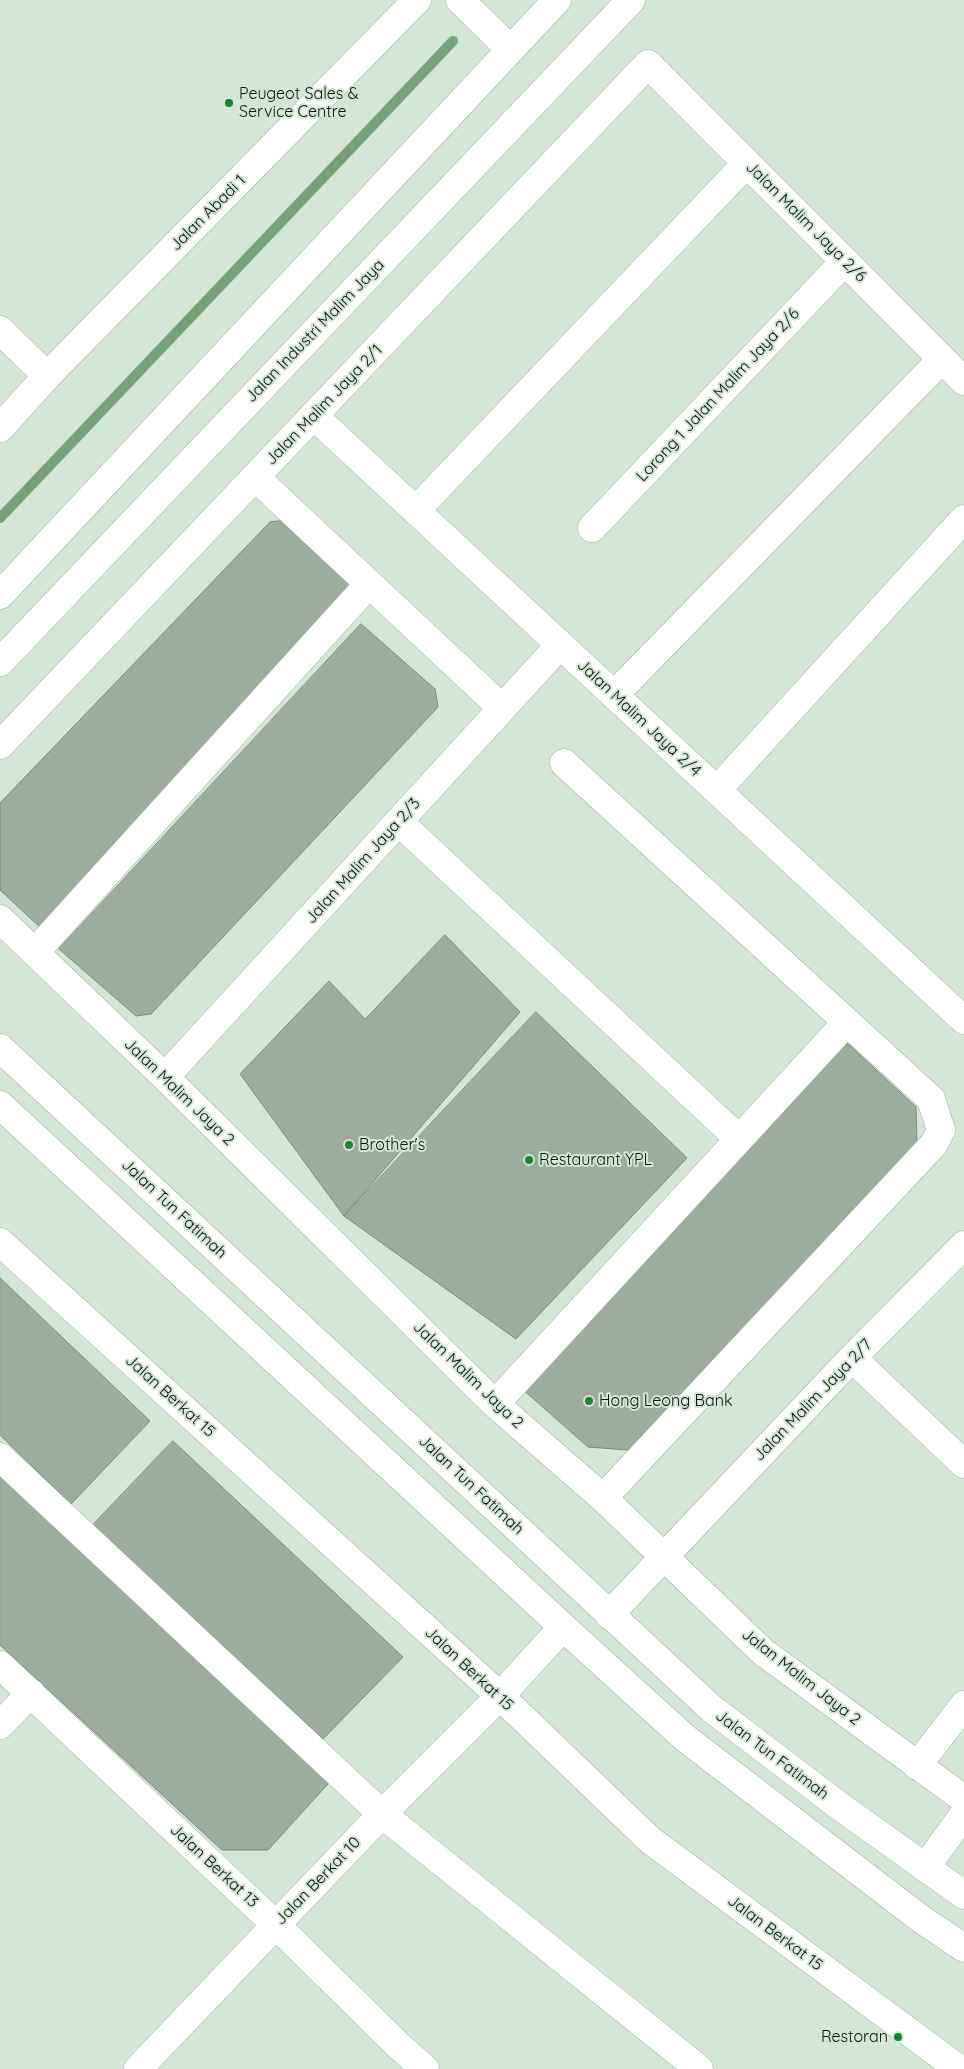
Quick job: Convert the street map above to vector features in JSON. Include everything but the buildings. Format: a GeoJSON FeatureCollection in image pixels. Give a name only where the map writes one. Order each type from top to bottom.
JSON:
{"type":"FeatureCollection","features":[{"type":"Feature","properties":{"kind":"street","name":"Jalan Abadi 1"},"geometry":{"type":"LineString","coordinates":[[0,428],[47,376],[417,0]]}},
{"type":"Feature","properties":{"kind":"street"},"geometry":{"type":"LineString","coordinates":[[460,0],[510,49]]}},
{"type":"Feature","properties":{"kind":"street"},"geometry":{"type":"LineString","coordinates":[[0,594],[557,0]]}},
{"type":"Feature","properties":{"kind":"street","name":"Jalan Industri Malim Jaya"},"geometry":{"type":"LineString","coordinates":[[0,662],[631,0]]}},
{"type":"Feature","properties":{"kind":"street","name":"Jalan Malim Jaya 2/6"},"geometry":{"type":"LineString","coordinates":[[648,64],[964,381]]}},
{"type":"Feature","properties":{"kind":"street","name":"Jalan Malim Jaya 2/1"},"geometry":{"type":"LineString","coordinates":[[0,745],[648,64]]}},
{"type":"Feature","properties":{"kind":"street"},"geometry":{"type":"LineString","coordinates":[[416,510],[747,163]]}},
{"type":"Feature","properties":{"kind":"street","name":"Lorong 1 Jalan Malim Jaya 2/6"},"geometry":{"type":"LineString","coordinates":[[592,528],[845,261]]}},
{"type":"Feature","properties":{"kind":"street"},"geometry":{"type":"LineString","coordinates":[[0,330],[47,376]]}},
{"type":"Feature","properties":{"kind":"street"},"geometry":{"type":"LineString","coordinates":[[614,695],[942,359]]}},
{"type":"Feature","properties":{"kind":"street","name":"Jalan Malim Jaya 2/4"},"geometry":{"type":"LineString","coordinates":[[314,416],[964,1020]]}},
{"type":"Feature","properties":{"kind":"street"},"geometry":{"type":"LineString","coordinates":[[255,477],[502,708]]}},
{"type":"Feature","properties":{"kind":"street"},"geometry":{"type":"LineString","coordinates":[[717,790],[964,519]]}},
{"type":"Feature","properties":{"kind":"street"},"geometry":{"type":"LineString","coordinates":[[35,952],[369,584]]}},
{"type":"Feature","properties":{"kind":"street","name":"Jalan Malim Jaya 2/3"},"geometry":{"type":"LineString","coordinates":[[165,1077],[560,645]]}},
{"type":"Feature","properties":{"kind":"street"},"geometry":{"type":"LineString","coordinates":[[564,763],[931,1099],[941,1130],[934,1144],[603,1498]]}},
{"type":"Feature","properties":{"kind":"street"},"geometry":{"type":"LineString","coordinates":[[399,822],[739,1139]]}},
{"type":"Feature","properties":{"kind":"street","name":"Jalan Malim Jaya 2"},"geometry":{"type":"LineString","coordinates":[[0,919],[165,1077],[495,1404],[603,1498],[763,1652],[964,1799]]}},
{"type":"Feature","properties":{"kind":"street"},"geometry":{"type":"LineString","coordinates":[[495,1404],[847,1022]]}},
{"type":"Feature","properties":{"kind":"street","name":"Jalan Tun Fatimah"},"geometry":{"type":"LineString","coordinates":[[0,1048],[712,1709],[830,1799],[964,1896]]}},
{"type":"Feature","properties":{"kind":"street"},"geometry":{"type":"LineString","coordinates":[[0,1105],[562,1627],[685,1738],[921,1919],[964,1948]]}},
{"type":"Feature","properties":{"kind":"street","name":"Jalan Berkat 15"},"geometry":{"type":"LineString","coordinates":[[0,1242],[500,1696],[650,1840],[959,2069]]}},
{"type":"Feature","properties":{"kind":"street","name":"Jalan Malim Jaya 2/7"},"geometry":{"type":"LineString","coordinates":[[609,1615],[852,1358],[960,1258]]}},
{"type":"Feature","properties":{"kind":"street"},"geometry":{"type":"LineString","coordinates":[[852,1358],[964,1464]]}},
{"type":"Feature","properties":{"kind":"street"},"geometry":{"type":"LineString","coordinates":[[0,1457],[382,1814],[699,2069]]}},
{"type":"Feature","properties":{"kind":"street","name":"Jalan Berkat 10"},"geometry":{"type":"LineString","coordinates":[[138,2069],[382,1814],[500,1696],[562,1627]]}},
{"type":"Feature","properties":{"kind":"street","name":"Jalan Berkat 13"},"geometry":{"type":"LineString","coordinates":[[0,1665],[276,1925],[399,2046],[425,2069]]}},
{"type":"Feature","properties":{"kind":"street"},"geometry":{"type":"LineString","coordinates":[[0,1725],[31,1693]]}},
{"type":"Feature","properties":{"kind":"street"},"geometry":{"type":"LineString","coordinates":[[917,1766],[964,1704]]}},
{"type":"Feature","properties":{"kind":"street"},"geometry":{"type":"LineString","coordinates":[[926,1868],[964,1814]]}},
{"type":"Feature","properties":{"kind":"waterway"},"geometry":{"type":"LineString","coordinates":[[0,518],[453,41]]}},
{"type":"Feature","properties":{"kind":"place","name":"Peugeot Sales & Service Centre"},"geometry":{"type":"Point","coordinates":[229,103]}},
{"type":"Feature","properties":{"kind":"place","name":"Brother's"},"geometry":{"type":"Point","coordinates":[349,1145]}},
{"type":"Feature","properties":{"kind":"place","name":"Restaurant YPL"},"geometry":{"type":"Point","coordinates":[529,1160]}},
{"type":"Feature","properties":{"kind":"place","name":"Hong Leong Bank"},"geometry":{"type":"Point","coordinates":[589,1401]}},
{"type":"Feature","properties":{"kind":"place","name":"Restoran"},"geometry":{"type":"Point","coordinates":[898,2037]}}]}
